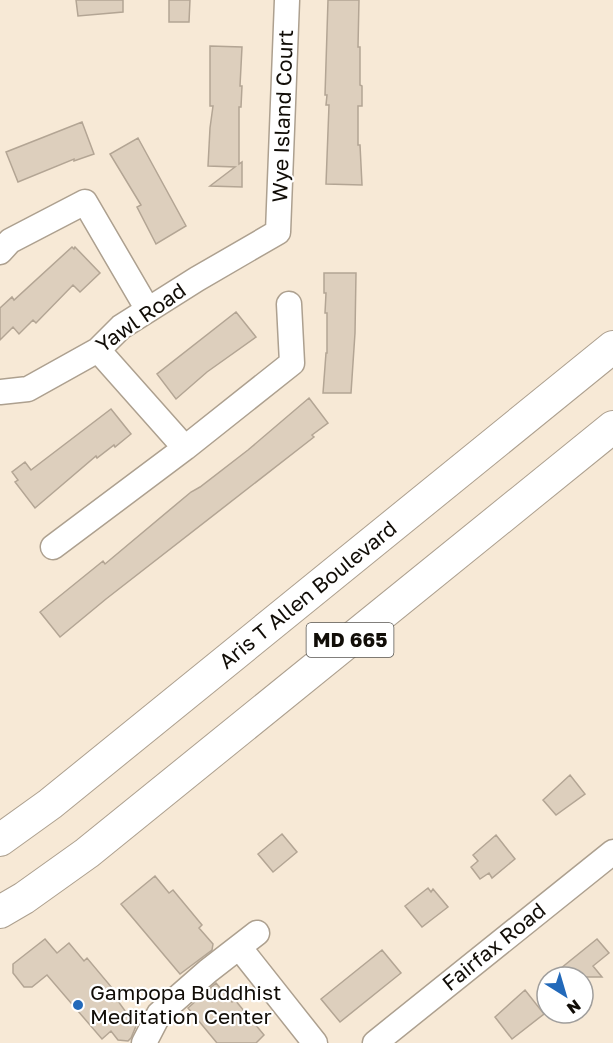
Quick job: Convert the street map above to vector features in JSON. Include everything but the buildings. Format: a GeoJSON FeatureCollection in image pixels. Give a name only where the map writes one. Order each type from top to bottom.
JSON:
{"type":"FeatureCollection","features":[{"type":"Feature","properties":{"kind":"main road","name":"Aris T Allen Boulevard"},"geometry":{"type":"LineString","coordinates":[[0,840],[59,796],[613,347]]}},
{"type":"Feature","properties":{"kind":"main road","name":"MD 665"},"geometry":{"type":"LineString","coordinates":[[12,905],[87,853],[613,427]]}},
{"type":"Feature","properties":{"kind":"main road"},"geometry":{"type":"LineString","coordinates":[[0,924],[12,905]]}},
{"type":"Feature","properties":{"kind":"street","name":"Wye Island Court"},"geometry":{"type":"LineString","coordinates":[[278,232],[287,0]]}},
{"type":"Feature","properties":{"kind":"street"},"geometry":{"type":"LineString","coordinates":[[0,252],[10,241],[85,202],[148,310]]}},
{"type":"Feature","properties":{"kind":"street","name":"Yawl Road"},"geometry":{"type":"LineString","coordinates":[[0,392],[28,389],[98,350],[121,327],[278,232]]}},
{"type":"Feature","properties":{"kind":"street"},"geometry":{"type":"LineString","coordinates":[[53,547],[185,448],[292,363],[289,304]]}},
{"type":"Feature","properties":{"kind":"street"},"geometry":{"type":"LineString","coordinates":[[98,350],[185,448]]}},
{"type":"Feature","properties":{"kind":"street","name":"Fairfax Road"},"geometry":{"type":"LineString","coordinates":[[375,1043],[613,852]]}},
{"type":"Feature","properties":{"kind":"street"},"geometry":{"type":"LineString","coordinates":[[144,1043],[159,1014],[248,940],[315,1043]]}},
{"type":"Feature","properties":{"kind":"place","name":"Gampopa Buddhist Meditation Center"},"geometry":{"type":"Point","coordinates":[78,1005]}}]}
